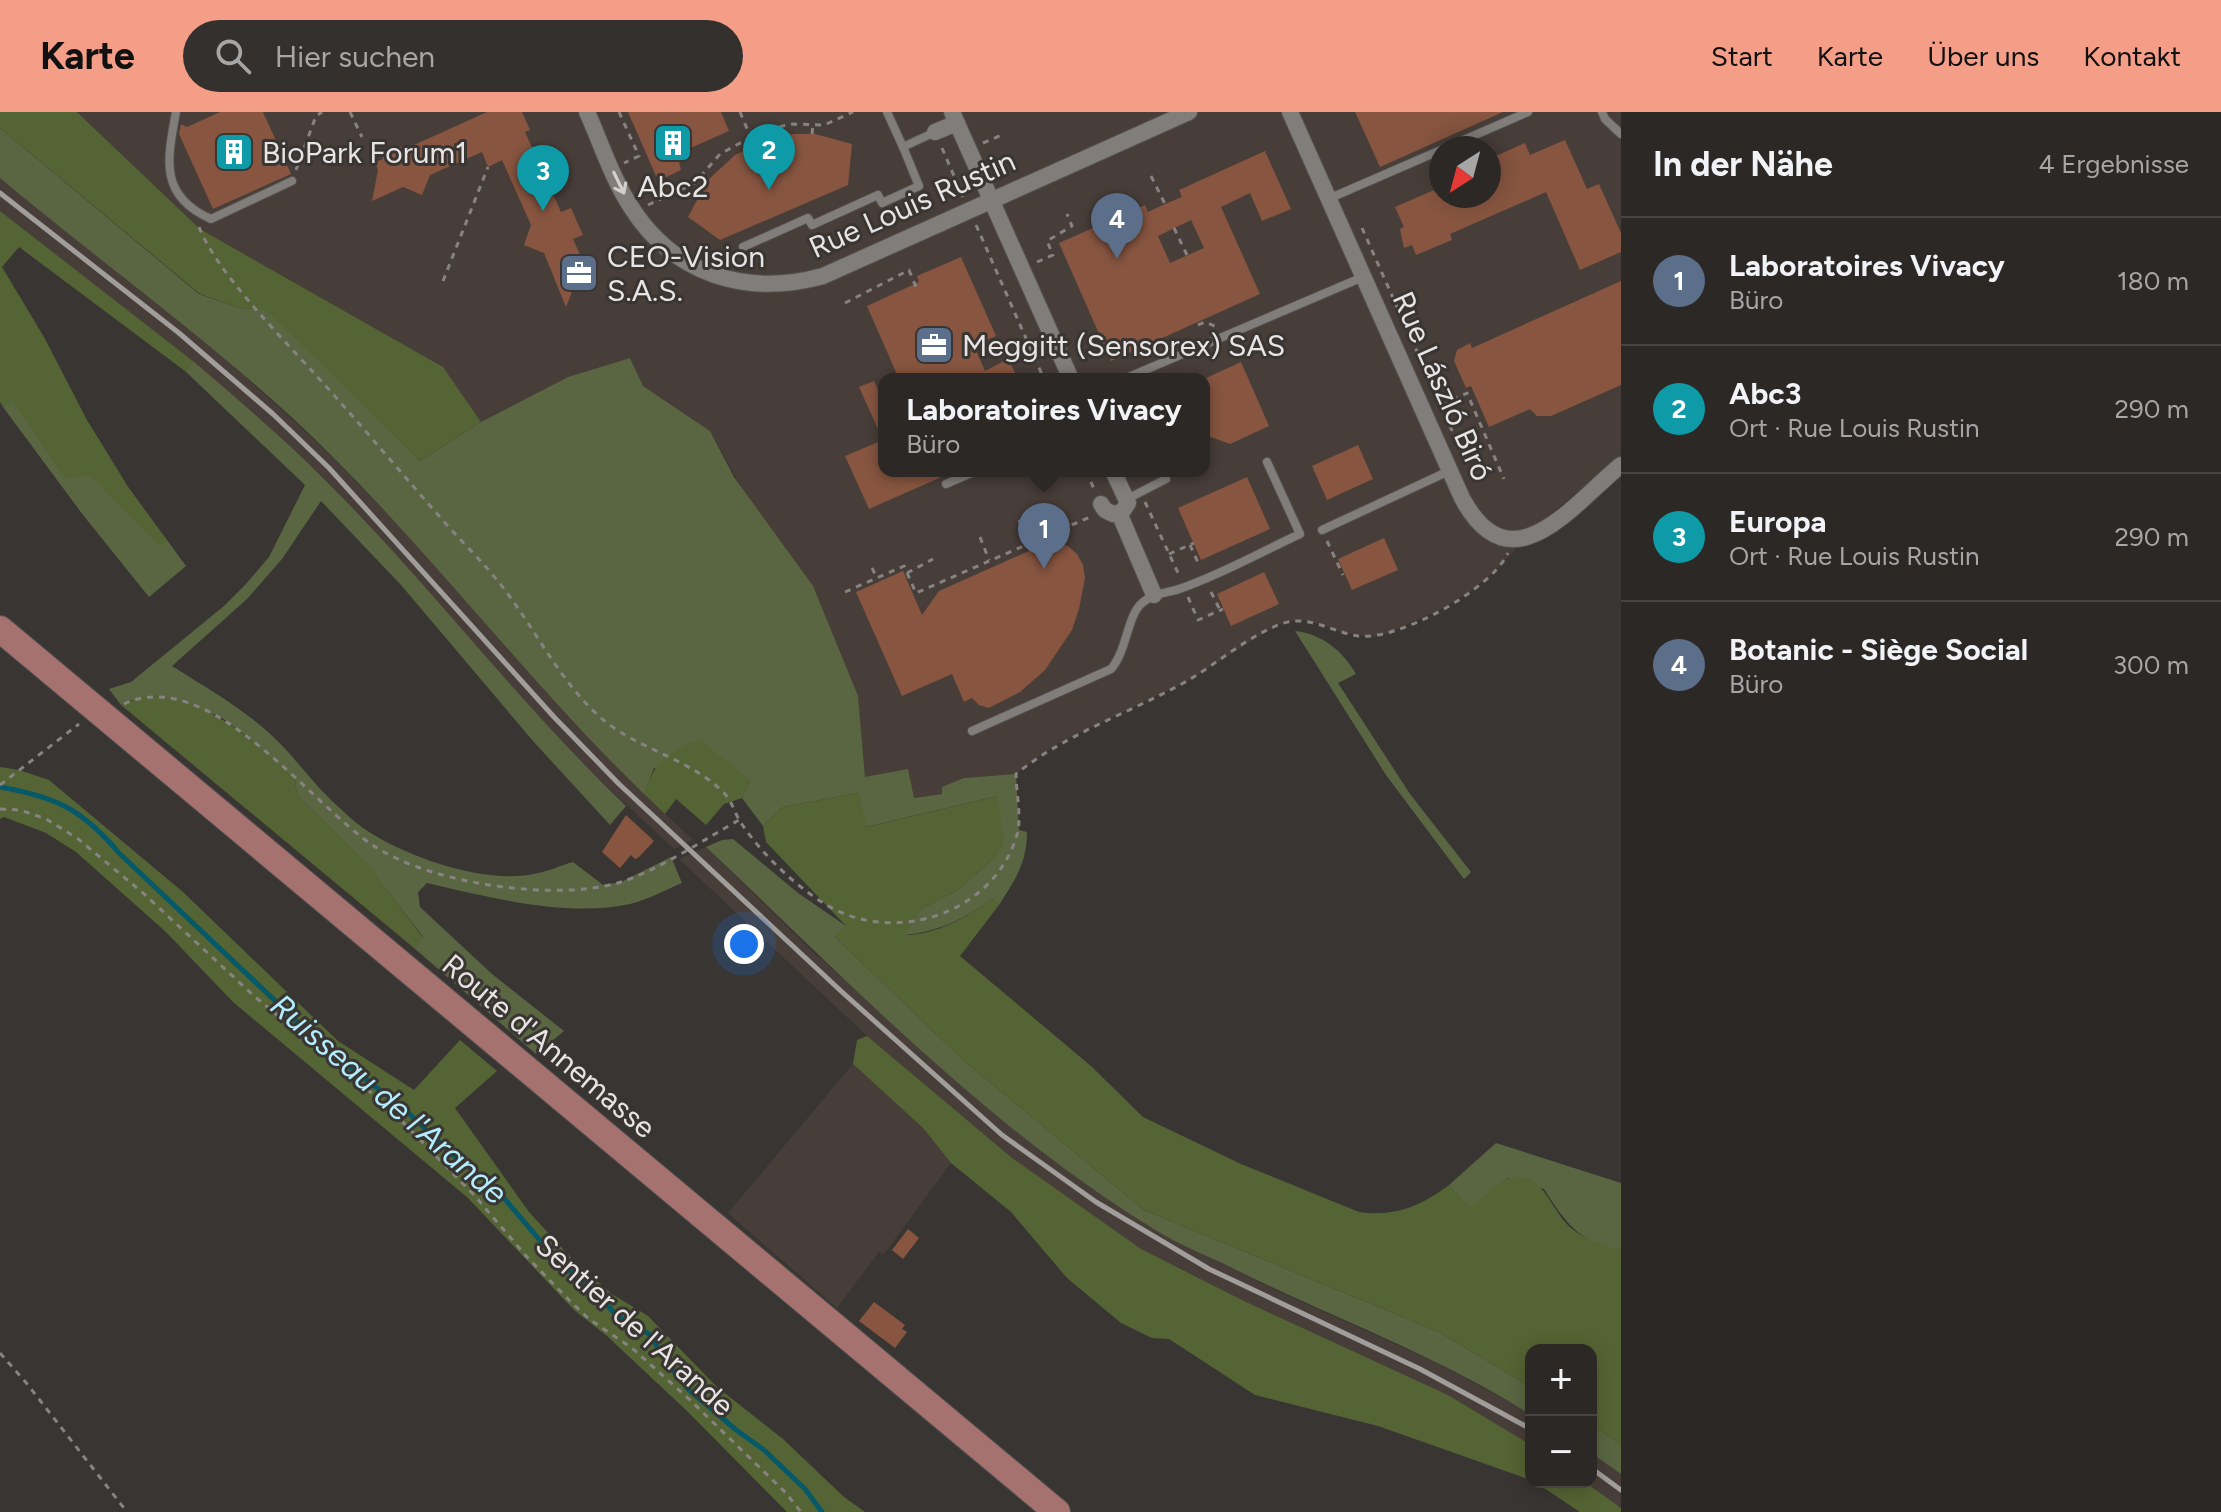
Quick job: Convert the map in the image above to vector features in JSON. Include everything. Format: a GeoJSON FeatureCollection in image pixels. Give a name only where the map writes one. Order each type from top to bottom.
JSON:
{"type":"FeatureCollection","features":[{"type":"Feature","properties":{"kind":"main road","name":"Route d'Annemasse"},"geometry":{"type":"LineString","coordinates":[[0,629],[1057,1512]]}},
{"type":"Feature","properties":{"kind":"street","name":"Rue Louis Rustin"},"geometry":{"type":"LineString","coordinates":[[587,112],[634,211],[658,240],[674,254],[699,268],[725,279],[759,285],[801,282],[834,271],[1189,112]]}},
{"type":"Feature","properties":{"kind":"street","name":"Rue László Biró"},"geometry":{"type":"LineString","coordinates":[[1290,112],[1449,471],[1468,510],[1478,522],[1499,536],[1521,540],[1552,524],[1617,468]]}},
{"type":"Feature","properties":{"kind":"street"},"geometry":{"type":"LineString","coordinates":[[935,132],[955,118],[1068,373]]}},
{"type":"Feature","properties":{"kind":"street"},"geometry":{"type":"LineString","coordinates":[[1114,477],[1118,504],[1154,595]]}},
{"type":"Feature","properties":{"kind":"lane"},"geometry":{"type":"LineString","coordinates":[[176,112],[169,149],[171,181],[173,190],[195,211],[211,219],[292,181]]}},
{"type":"Feature","properties":{"kind":"lane"},"geometry":{"type":"LineString","coordinates":[[743,247],[808,218],[812,225],[878,195],[882,203],[919,186],[887,112]]}},
{"type":"Feature","properties":{"kind":"lane"},"geometry":{"type":"LineString","coordinates":[[1473,136],[1528,112]]}},
{"type":"Feature","properties":{"kind":"lane"},"geometry":{"type":"LineString","coordinates":[[1602,112],[1621,134]]}},
{"type":"Feature","properties":{"kind":"lane"},"geometry":{"type":"LineString","coordinates":[[903,147],[935,132]]}},
{"type":"Feature","properties":{"kind":"lane"},"geometry":{"type":"LineString","coordinates":[[1328,199],[1429,155]]}},
{"type":"Feature","properties":{"kind":"lane"},"geometry":{"type":"LineString","coordinates":[[1138,373],[1363,277]]}},
{"type":"Feature","properties":{"kind":"lane"},"geometry":{"type":"LineString","coordinates":[[972,731],[1111,669],[1122,652],[1136,611],[1141,603],[1154,595],[1184,587],[1300,534],[1267,462]]}},
{"type":"Feature","properties":{"kind":"lane"},"geometry":{"type":"LineString","coordinates":[[1322,530],[1449,471]]}},
{"type":"Feature","properties":{"kind":"lane"},"geometry":{"type":"LineString","coordinates":[[946,484],[962,477]]}},
{"type":"Feature","properties":{"kind":"lane"},"geometry":{"type":"LineString","coordinates":[[1118,504],[1166,479]]}},
{"type":"Feature","properties":{"kind":"path"},"geometry":{"type":"LineString","coordinates":[[302,155],[316,116],[322,112]]}},
{"type":"Feature","properties":{"kind":"path"},"geometry":{"type":"LineString","coordinates":[[350,112],[362,137]]}},
{"type":"Feature","properties":{"kind":"path"},"geometry":{"type":"LineString","coordinates":[[612,169],[639,156],[619,112]]}},
{"type":"Feature","properties":{"kind":"path"},"geometry":{"type":"LineString","coordinates":[[740,112],[754,145]]}},
{"type":"Feature","properties":{"kind":"path"},"geometry":{"type":"LineString","coordinates":[[634,211],[695,183],[720,154],[751,136],[778,127],[824,125],[853,112]]}},
{"type":"Feature","properties":{"kind":"path"},"geometry":{"type":"LineString","coordinates":[[812,134],[813,125]]}},
{"type":"Feature","properties":{"kind":"path"},"geometry":{"type":"LineString","coordinates":[[935,132],[1041,373]]}},
{"type":"Feature","properties":{"kind":"path"},"geometry":{"type":"LineString","coordinates":[[969,150],[1004,134]]}},
{"type":"Feature","properties":{"kind":"path"},"geometry":{"type":"LineString","coordinates":[[443,281],[488,167]]}},
{"type":"Feature","properties":{"kind":"path"},"geometry":{"type":"LineString","coordinates":[[702,176],[708,180]]}},
{"type":"Feature","properties":{"kind":"path"},"geometry":{"type":"LineString","coordinates":[[1151,176],[1165,204]]}},
{"type":"Feature","properties":{"kind":"path"},"geometry":{"type":"LineString","coordinates":[[195,211],[204,238],[224,267],[282,338],[494,577],[572,686],[611,726],[715,785],[732,803],[739,820],[758,846],[781,868],[827,906],[854,917],[893,924],[920,921],[943,915],[965,903],[987,885],[1001,868],[1019,831],[1016,774],[1046,751],[1188,681],[1277,625],[1297,620],[1360,636],[1388,633],[1439,610],[1471,591],[1497,569]]}},
{"type":"Feature","properties":{"kind":"path"},"geometry":{"type":"LineString","coordinates":[[1022,268],[1053,255],[1047,241],[1072,226],[1067,214]]}},
{"type":"Feature","properties":{"kind":"path"},"geometry":{"type":"LineString","coordinates":[[1174,228],[1187,255]]}},
{"type":"Feature","properties":{"kind":"path"},"geometry":{"type":"LineString","coordinates":[[845,303],[909,270],[916,287]]}},
{"type":"Feature","properties":{"kind":"path"},"geometry":{"type":"LineString","coordinates":[[1198,325],[1205,322],[1221,328]]}},
{"type":"Feature","properties":{"kind":"path"},"geometry":{"type":"LineString","coordinates":[[1442,406],[1467,393],[1504,479]]}},
{"type":"Feature","properties":{"kind":"path"},"geometry":{"type":"LineString","coordinates":[[845,592],[904,566],[916,593],[1118,504],[1169,554],[1198,620],[1223,609]]}},
{"type":"Feature","properties":{"kind":"path"},"geometry":{"type":"LineString","coordinates":[[1019,520],[1029,544]]}},
{"type":"Feature","properties":{"kind":"path"},"geometry":{"type":"LineString","coordinates":[[1322,530],[1343,575]]}},
{"type":"Feature","properties":{"kind":"path"},"geometry":{"type":"LineString","coordinates":[[980,537],[989,561]]}},
{"type":"Feature","properties":{"kind":"path"},"geometry":{"type":"LineString","coordinates":[[1169,554],[1194,543]]}},
{"type":"Feature","properties":{"kind":"path"},"geometry":{"type":"LineString","coordinates":[[907,573],[933,559]]}},
{"type":"Feature","properties":{"kind":"path"},"geometry":{"type":"LineString","coordinates":[[872,568],[877,578]]}},
{"type":"Feature","properties":{"kind":"path"},"geometry":{"type":"LineString","coordinates":[[0,785],[101,714],[132,700],[156,695],[179,699],[208,710],[246,736],[376,848],[418,866],[490,885],[545,891],[621,882],[739,820]]}},
{"type":"Feature","properties":{"kind":"path","name":"Sentier de l'Arande"},"geometry":{"type":"LineString","coordinates":[[0,809],[20,810],[46,819],[77,838],[143,893],[254,996],[386,1105],[474,1195],[570,1301],[589,1319],[632,1348],[690,1400],[786,1493],[801,1512]]}},
{"type":"Feature","properties":{"kind":"path"},"geometry":{"type":"LineString","coordinates":[[0,1353],[127,1512]]}},
{"type":"Feature","properties":{"kind":"shaded area"},"geometry":{"type":"Polygon","coordinates":[[[77,112],[1621,112],[1621,455],[1537,526],[1497,569],[1471,591],[1439,610],[1373,637],[1341,632],[1309,621],[1296,620],[1277,625],[1188,681],[1055,745],[1016,774],[964,778],[942,794],[914,798],[865,777],[858,696],[710,431],[643,386],[630,358],[568,377],[481,422],[443,367],[200,229],[77,112]]]}},
{"type":"Feature","properties":{"kind":"shaded area"},"geometry":{"type":"Polygon","coordinates":[[[0,178],[206,341],[332,456],[414,541],[523,667],[623,774],[693,840],[674,849],[574,756],[326,480],[261,419],[193,361],[0,211],[0,178]]]}},
{"type":"Feature","properties":{"kind":"shaded area"},"geometry":{"type":"Polygon","coordinates":[[[706,847],[812,951],[947,1072],[1075,1175],[1158,1231],[1258,1282],[1437,1363],[1517,1406],[1525,1411],[1525,1441],[1448,1395],[1244,1301],[1141,1249],[1012,1158],[931,1092],[679,859],[706,847]]]}},
{"type":"Feature","properties":{"kind":"shaded area"},"geometry":{"type":"Polygon","coordinates":[[[853,1064],[923,1128],[951,1163],[884,1254],[879,1252],[837,1308],[728,1213],[853,1064]]]}},
{"type":"Feature","properties":{"kind":"shaded area"},"geometry":{"type":"Polygon","coordinates":[[[1597,1457],[1621,1474],[1621,1508],[1593,1488],[1597,1488],[1597,1457]]]}},
{"type":"Feature","properties":{"kind":"green space"},"geometry":{"type":"Polygon","coordinates":[[[0,112],[77,112],[200,229],[443,367],[481,422],[420,461],[266,310],[239,308],[200,294],[0,128],[0,112]]]}},
{"type":"Feature","properties":{"kind":"green space"},"geometry":{"type":"Polygon","coordinates":[[[0,128],[199,294],[239,308],[266,309],[420,461],[481,422],[568,377],[630,358],[643,386],[710,431],[734,477],[813,586],[858,696],[865,777],[908,769],[914,798],[942,794],[942,787],[964,778],[1016,774],[1019,830],[1027,832],[1025,853],[1019,871],[999,905],[992,899],[951,923],[904,935],[921,909],[958,890],[997,855],[997,796],[866,827],[858,793],[783,807],[763,826],[742,798],[750,780],[654,768],[644,794],[564,712],[373,498],[294,419],[212,348],[0,178],[0,128]]]}},
{"type":"Feature","properties":{"kind":"green space"},"geometry":{"type":"Polygon","coordinates":[[[0,211],[193,361],[185,371],[19,247],[2,267],[44,337],[88,422],[128,487],[167,541],[160,547],[91,476],[65,478],[12,401],[3,407],[0,402],[0,211]]]}},
{"type":"Feature","properties":{"kind":"green space"},"geometry":{"type":"Polygon","coordinates":[[[193,361],[292,448],[363,519],[548,726],[626,806],[610,825],[533,741],[401,585],[321,501],[282,559],[247,599],[172,666],[222,697],[268,732],[331,800],[359,825],[380,839],[423,858],[495,876],[538,873],[573,862],[603,885],[621,882],[671,857],[682,883],[636,902],[606,908],[528,904],[427,883],[418,892],[420,907],[492,974],[564,1031],[536,1054],[414,948],[423,937],[367,864],[297,795],[295,780],[246,736],[218,715],[132,700],[121,705],[109,689],[131,682],[245,585],[269,557],[305,485],[185,371],[193,361]]]}},
{"type":"Feature","properties":{"kind":"green space"},"geometry":{"type":"Polygon","coordinates":[[[11,401],[88,422],[128,487],[186,566],[149,597],[3,407],[11,401]]]}},
{"type":"Feature","properties":{"kind":"green space"},"geometry":{"type":"Polygon","coordinates":[[[1295,631],[1323,640],[1351,666],[1356,674],[1338,683],[1410,794],[1471,872],[1464,879],[1386,775],[1295,631]]]}},
{"type":"Feature","properties":{"kind":"green space"},"geometry":{"type":"Polygon","coordinates":[[[156,695],[198,707],[216,716],[248,738],[295,780],[297,795],[367,863],[423,938],[414,948],[121,705],[156,695]]]}},
{"type":"Feature","properties":{"kind":"green space"},"geometry":{"type":"Polygon","coordinates":[[[699,739],[750,780],[742,798],[724,804],[706,825],[676,799],[665,814],[644,794],[653,772],[663,759],[699,739]]]}},
{"type":"Feature","properties":{"kind":"green space"},"geometry":{"type":"Polygon","coordinates":[[[0,767],[49,780],[183,892],[338,1041],[414,1090],[460,1040],[497,1071],[455,1108],[529,1212],[574,1261],[612,1294],[648,1316],[717,1387],[783,1439],[844,1497],[865,1512],[787,1512],[687,1411],[607,1336],[574,1310],[468,1198],[233,1002],[166,932],[76,852],[46,833],[4,817],[0,819],[0,767]]]}},
{"type":"Feature","properties":{"kind":"green space"},"geometry":{"type":"Polygon","coordinates":[[[858,793],[867,827],[997,796],[1004,841],[997,855],[958,890],[921,909],[905,935],[929,932],[951,924],[992,899],[999,905],[960,956],[1091,1066],[1143,1117],[1241,1164],[1359,1212],[1384,1213],[1407,1208],[1449,1185],[1470,1208],[1510,1178],[1529,1179],[1537,1184],[1576,1232],[1599,1244],[1621,1250],[1621,1444],[1597,1429],[1597,1344],[1525,1344],[1525,1383],[1439,1332],[1144,1210],[962,1059],[835,937],[846,926],[766,842],[763,826],[783,807],[858,793]]]}},
{"type":"Feature","properties":{"kind":"green space"},"geometry":{"type":"Polygon","coordinates":[[[733,839],[798,893],[846,926],[835,937],[962,1059],[1144,1210],[1439,1332],[1525,1383],[1525,1411],[1417,1353],[1172,1240],[1095,1190],[1035,1147],[978,1100],[867,1001],[706,847],[733,839]]]}},
{"type":"Feature","properties":{"kind":"green space"},"geometry":{"type":"Polygon","coordinates":[[[867,1036],[1012,1158],[1141,1249],[1244,1301],[1448,1395],[1525,1441],[1525,1478],[1378,1426],[1255,1395],[1169,1339],[1152,1338],[1121,1323],[1067,1278],[1011,1212],[951,1163],[923,1128],[853,1064],[857,1040],[867,1036]]]}},
{"type":"Feature","properties":{"kind":"green space"},"geometry":{"type":"Polygon","coordinates":[[[1496,1143],[1621,1183],[1621,1250],[1594,1242],[1575,1229],[1544,1189],[1508,1178],[1470,1209],[1449,1185],[1496,1143]]]}},
{"type":"Feature","properties":{"kind":"green space"},"geometry":{"type":"Polygon","coordinates":[[[1597,1429],[1621,1444],[1621,1474],[1597,1457],[1597,1429]]]}},
{"type":"Feature","properties":{"kind":"green space"},"geometry":{"type":"Polygon","coordinates":[[[1544,1488],[1593,1488],[1621,1508],[1621,1512],[1580,1512],[1544,1488]]]}},
{"type":"Feature","properties":{"kind":"building","name":"BioPark Forum1"},"geometry":{"type":"Polygon","coordinates":[[[220,112],[263,112],[291,174],[213,209],[179,134],[181,124],[187,127],[220,112]]]}},
{"type":"Feature","properties":{"kind":"building"},"geometry":{"type":"Polygon","coordinates":[[[487,112],[522,112],[530,130],[525,132],[561,212],[571,208],[583,235],[573,239],[590,277],[575,284],[566,307],[544,253],[524,245],[531,225],[502,160],[488,167],[482,152],[430,175],[422,195],[403,187],[372,201],[378,170],[375,162],[383,159],[381,155],[401,146],[403,150],[487,112]]]}},
{"type":"Feature","properties":{"kind":"building","name":"Abc2"},"geometry":{"type":"Polygon","coordinates":[[[628,112],[721,112],[729,131],[677,154],[681,170],[662,179],[656,176],[628,112]]]}},
{"type":"Feature","properties":{"kind":"building"},"geometry":{"type":"Polygon","coordinates":[[[1355,112],[1503,112],[1449,136],[1429,136],[1429,145],[1380,167],[1355,112]]]}},
{"type":"Feature","properties":{"kind":"building"},"geometry":{"type":"Polygon","coordinates":[[[815,134],[852,144],[848,185],[720,240],[688,217],[708,180],[735,155],[772,138],[815,134]]]}},
{"type":"Feature","properties":{"kind":"building"},"geometry":{"type":"Polygon","coordinates":[[[1565,140],[1587,189],[1599,184],[1621,233],[1621,252],[1580,270],[1546,192],[1450,234],[1452,240],[1416,255],[1412,245],[1404,248],[1400,229],[1404,227],[1395,207],[1429,192],[1429,208],[1501,208],[1501,154],[1525,143],[1530,155],[1565,140]]]}},
{"type":"Feature","properties":{"kind":"building"},"geometry":{"type":"Polygon","coordinates":[[[1265,151],[1291,209],[1262,221],[1250,193],[1221,207],[1260,294],[1111,361],[1059,243],[1145,205],[1148,212],[1182,197],[1179,190],[1265,151]],[[1191,220],[1158,236],[1170,263],[1204,248],[1191,220]]]}},
{"type":"Feature","properties":{"kind":"building"},"geometry":{"type":"Polygon","coordinates":[[[961,257],[996,336],[974,346],[985,371],[1008,359],[1015,373],[896,373],[867,306],[919,282],[917,276],[961,257]]]}},
{"type":"Feature","properties":{"kind":"building"},"geometry":{"type":"Polygon","coordinates":[[[1621,281],[1621,385],[1551,416],[1537,416],[1530,409],[1489,427],[1471,386],[1466,388],[1454,361],[1457,350],[1470,343],[1472,348],[1621,281]]]}},
{"type":"Feature","properties":{"kind":"building"},"geometry":{"type":"Polygon","coordinates":[[[1241,362],[1269,426],[1230,444],[1210,437],[1210,376],[1241,362]]]}},
{"type":"Feature","properties":{"kind":"building"},"geometry":{"type":"Polygon","coordinates":[[[874,381],[878,390],[878,429],[859,387],[874,381]]]}},
{"type":"Feature","properties":{"kind":"building"},"geometry":{"type":"Polygon","coordinates":[[[878,442],[878,477],[941,477],[869,509],[845,456],[878,442]]]}},
{"type":"Feature","properties":{"kind":"building"},"geometry":{"type":"Polygon","coordinates":[[[1358,445],[1373,479],[1327,500],[1312,466],[1358,445]]]}},
{"type":"Feature","properties":{"kind":"building"},"geometry":{"type":"Polygon","coordinates":[[[1247,477],[1270,529],[1201,560],[1178,508],[1247,477]]]}},
{"type":"Feature","properties":{"kind":"building"},"geometry":{"type":"Polygon","coordinates":[[[1384,538],[1398,570],[1352,590],[1338,559],[1384,538]]]}},
{"type":"Feature","properties":{"kind":"building"},"geometry":{"type":"Polygon","coordinates":[[[1055,543],[1068,546],[1077,554],[1085,578],[1072,630],[1045,670],[1020,692],[989,708],[979,705],[972,698],[964,702],[952,674],[902,696],[856,592],[903,571],[922,615],[939,591],[1040,546],[1055,543]]]}},
{"type":"Feature","properties":{"kind":"building"},"geometry":{"type":"Polygon","coordinates":[[[1264,572],[1279,604],[1231,626],[1217,594],[1264,572]]]}},
{"type":"Feature","properties":{"kind":"building"},"geometry":{"type":"Polygon","coordinates":[[[626,815],[654,841],[639,857],[635,859],[631,855],[620,868],[602,852],[626,815]]]}},
{"type":"Feature","properties":{"kind":"building"},"geometry":{"type":"Polygon","coordinates":[[[908,1229],[919,1238],[903,1259],[892,1250],[908,1229]]]}},
{"type":"Feature","properties":{"kind":"building"},"geometry":{"type":"Polygon","coordinates":[[[874,1302],[905,1325],[902,1329],[907,1332],[895,1348],[859,1321],[874,1302]]]}},
{"type":"Feature","properties":{"kind":"waterway","name":"Ruisseau de l'Arande"},"geometry":{"type":"LineString","coordinates":[[0,787],[53,801],[80,815],[93,826],[325,1048],[402,1107],[456,1158],[492,1184],[555,1258],[595,1292],[617,1316],[649,1334],[688,1389],[764,1450],[805,1489],[822,1512]]}},
{"type":"Feature","properties":{"kind":"railway"},"geometry":{"type":"LineString","coordinates":[[0,193],[179,333],[273,414],[329,468],[554,717],[619,784],[842,992],[1002,1135],[1096,1202],[1209,1269],[1420,1369],[1525,1426]]}},
{"type":"Feature","properties":{"kind":"railway"},"geometry":{"type":"LineString","coordinates":[[1597,1472],[1621,1490]]}},
{"type":"Feature","properties":{"kind":"place","name":"Abc2"},"geometry":{"type":"Point","coordinates":[673,143]}},
{"type":"Feature","properties":{"kind":"place","name":"BioPark Forum1"},"geometry":{"type":"Point","coordinates":[234,152]}},
{"type":"Feature","properties":{"kind":"place","name":"Abc3"},"geometry":{"type":"Point","coordinates":[769,190]}},
{"type":"Feature","properties":{"kind":"place","name":"Europa"},"geometry":{"type":"Point","coordinates":[543,211]}},
{"type":"Feature","properties":{"kind":"place","name":"Botanic - Siège Social"},"geometry":{"type":"Point","coordinates":[1117,259]}},
{"type":"Feature","properties":{"kind":"place","name":"CEO-Vision S.A.S."},"geometry":{"type":"Point","coordinates":[579,273]}},
{"type":"Feature","properties":{"kind":"place","name":"Meggitt (Sensorex) SAS"},"geometry":{"type":"Point","coordinates":[934,345]}},
{"type":"Feature","properties":{"kind":"place","name":"Laboratoires Vivacy"},"geometry":{"type":"Point","coordinates":[1044,569]}}]}
